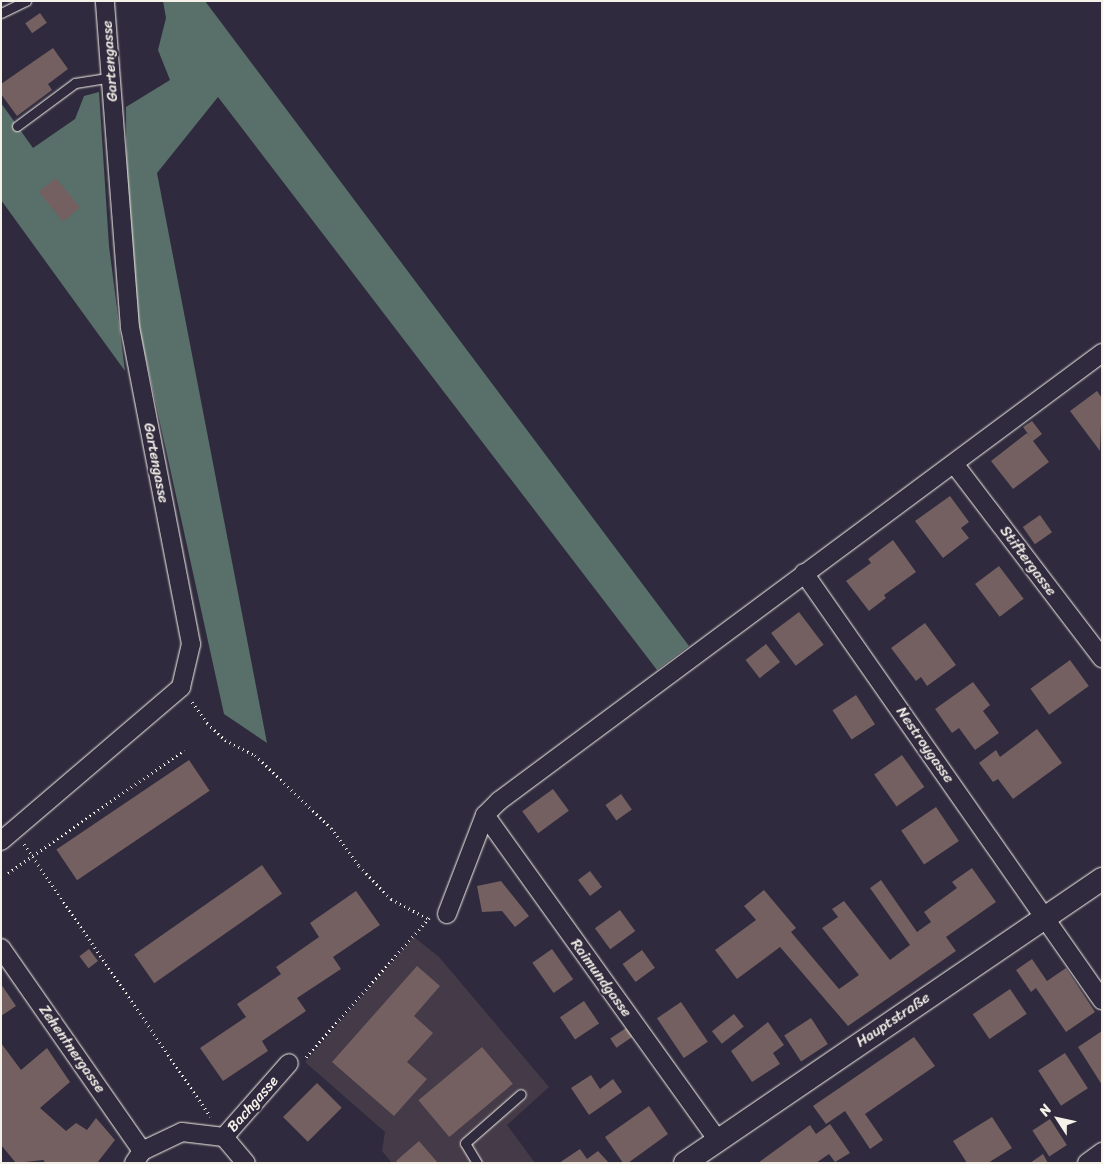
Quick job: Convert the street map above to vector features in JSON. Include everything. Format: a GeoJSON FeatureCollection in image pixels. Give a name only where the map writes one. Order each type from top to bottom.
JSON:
{"type":"FeatureCollection","features":[{"type":"Feature","properties":{"kind":"street","name":"Gartengasse"},"geometry":{"type":"LineString","coordinates":[[105,1],[130,328],[191,644],[181,687]]}},
{"type":"Feature","properties":{"kind":"street"},"geometry":{"type":"LineString","coordinates":[[447,914],[485,815],[499,801],[804,572],[955,465],[1100,358]]}},
{"type":"Feature","properties":{"kind":"street","name":"Stiftergasse"},"geometry":{"type":"LineString","coordinates":[[955,465],[1102,658]]}},
{"type":"Feature","properties":{"kind":"street","name":"Nestroygasse"},"geometry":{"type":"LineString","coordinates":[[804,572],[1102,1000]]}},
{"type":"Feature","properties":{"kind":"street"},"geometry":{"type":"LineString","coordinates":[[8,836],[181,687]]}},
{"type":"Feature","properties":{"kind":"street","name":"Raimundgasse"},"geometry":{"type":"LineString","coordinates":[[485,815],[718,1140]]}},
{"type":"Feature","properties":{"kind":"street","name":"Hauptstraße"},"geometry":{"type":"LineString","coordinates":[[685,1163],[1102,879]]}},
{"type":"Feature","properties":{"kind":"street","name":"Zehentnergasse"},"geometry":{"type":"LineString","coordinates":[[1,948],[138,1157]]}},
{"type":"Feature","properties":{"kind":"street","name":"Bachgasse"},"geometry":{"type":"LineString","coordinates":[[138,1157],[182,1132],[224,1137],[289,1064]]}},
{"type":"Feature","properties":{"kind":"street"},"geometry":{"type":"LineString","coordinates":[[224,1137],[246,1163]]}},
{"type":"Feature","properties":{"kind":"street"},"geometry":{"type":"LineString","coordinates":[[1087,1163],[1102,1152]]}},
{"type":"Feature","properties":{"kind":"lane"},"geometry":{"type":"LineString","coordinates":[[1,13],[9,5],[26,1]]}},
{"type":"Feature","properties":{"kind":"lane"},"geometry":{"type":"LineString","coordinates":[[17,126],[75,83],[111,77]]}},
{"type":"Feature","properties":{"kind":"lane"},"geometry":{"type":"LineString","coordinates":[[477,1163],[465,1143],[522,1094]]}},
{"type":"Feature","properties":{"kind":"path"},"geometry":{"type":"LineString","coordinates":[[181,687],[213,729],[225,740],[255,754],[331,828],[359,866],[391,899],[427,918]]}},
{"type":"Feature","properties":{"kind":"path"},"geometry":{"type":"LineString","coordinates":[[8,872],[184,750]]}},
{"type":"Feature","properties":{"kind":"path"},"geometry":{"type":"LineString","coordinates":[[8,836],[33,855],[224,1137]]}},
{"type":"Feature","properties":{"kind":"path"},"geometry":{"type":"LineString","coordinates":[[289,1064],[303,1060],[427,918],[447,914]]}},
{"type":"Feature","properties":{"kind":"shaded area"},"geometry":{"type":"Polygon","coordinates":[[[414,937],[439,957],[549,1087],[507,1125],[535,1163],[392,1163],[382,1151],[385,1132],[305,1062],[414,937]]]}},
{"type":"Feature","properties":{"kind":"green space"},"geometry":{"type":"Polygon","coordinates":[[[163,1],[205,1],[689,646],[657,670],[218,97],[157,173],[267,743],[224,714],[135,309],[127,231],[126,107],[170,80],[158,50],[166,18],[163,1]]]}},
{"type":"Feature","properties":{"kind":"green space"},"geometry":{"type":"Polygon","coordinates":[[[99,92],[109,246],[125,371],[1,200],[1,103],[33,148],[75,119],[84,96],[99,92]]]}},
{"type":"Feature","properties":{"kind":"building"},"geometry":{"type":"Polygon","coordinates":[[[40,13],[47,23],[32,33],[25,23],[40,13]]]}},
{"type":"Feature","properties":{"kind":"building"},"geometry":{"type":"Polygon","coordinates":[[[53,48],[68,69],[48,84],[52,90],[17,116],[1,94],[1,84],[53,48]]]}},
{"type":"Feature","properties":{"kind":"building"},"geometry":{"type":"Polygon","coordinates":[[[56,178],[80,208],[63,221],[39,192],[56,178]]]}},
{"type":"Feature","properties":{"kind":"building"},"geometry":{"type":"Polygon","coordinates":[[[1097,391],[1102,398],[1100,451],[1070,411],[1097,391]]]}},
{"type":"Feature","properties":{"kind":"building"},"geometry":{"type":"Polygon","coordinates":[[[1032,421],[1042,434],[1033,441],[1049,462],[1013,489],[991,461],[1027,433],[1031,438],[1023,427],[1032,421]]]}},
{"type":"Feature","properties":{"kind":"building"},"geometry":{"type":"Polygon","coordinates":[[[950,496],[969,522],[961,528],[969,538],[943,558],[915,521],[950,496]]]}},
{"type":"Feature","properties":{"kind":"building"},"geometry":{"type":"Polygon","coordinates":[[[1040,515],[1052,532],[1035,544],[1023,527],[1040,515]]]}},
{"type":"Feature","properties":{"kind":"building"},"geometry":{"type":"Polygon","coordinates":[[[893,540],[916,572],[884,595],[886,598],[869,611],[846,581],[871,563],[868,559],[893,540]]]}},
{"type":"Feature","properties":{"kind":"building"},"geometry":{"type":"Polygon","coordinates":[[[999,566],[1024,599],[1000,617],[975,584],[999,566]]]}},
{"type":"Feature","properties":{"kind":"building"},"geometry":{"type":"Polygon","coordinates":[[[799,612],[824,645],[796,666],[771,633],[799,612]]]}},
{"type":"Feature","properties":{"kind":"building"},"geometry":{"type":"Polygon","coordinates":[[[925,623],[956,665],[927,686],[921,677],[916,681],[891,648],[925,623]]]}},
{"type":"Feature","properties":{"kind":"building"},"geometry":{"type":"Polygon","coordinates":[[[766,644],[780,662],[760,678],[746,660],[766,644]]]}},
{"type":"Feature","properties":{"kind":"building"},"geometry":{"type":"Polygon","coordinates":[[[1070,660],[1089,686],[1049,715],[1030,689],[1070,660]]]}},
{"type":"Feature","properties":{"kind":"building"},"geometry":{"type":"Polygon","coordinates":[[[973,682],[990,705],[983,711],[999,733],[975,750],[959,728],[952,733],[935,709],[973,682]]]}},
{"type":"Feature","properties":{"kind":"building"},"geometry":{"type":"Polygon","coordinates":[[[856,695],[875,724],[852,740],[833,710],[856,695]]]}},
{"type":"Feature","properties":{"kind":"building"},"geometry":{"type":"Polygon","coordinates":[[[1037,729],[1062,763],[1013,799],[998,779],[993,782],[979,763],[996,750],[1000,757],[1037,729]]]}},
{"type":"Feature","properties":{"kind":"building"},"geometry":{"type":"Polygon","coordinates":[[[902,755],[924,787],[897,806],[874,775],[902,755]]]}},
{"type":"Feature","properties":{"kind":"building"},"geometry":{"type":"Polygon","coordinates":[[[189,760],[210,791],[77,880],[56,849],[189,760]]]}},
{"type":"Feature","properties":{"kind":"building"},"geometry":{"type":"Polygon","coordinates":[[[553,789],[569,811],[538,833],[522,811],[553,789]]]}},
{"type":"Feature","properties":{"kind":"building"},"geometry":{"type":"Polygon","coordinates":[[[621,794],[632,810],[616,820],[605,805],[621,794]]]}},
{"type":"Feature","properties":{"kind":"building"},"geometry":{"type":"Polygon","coordinates":[[[936,807],[959,841],[924,864],[901,830],[936,807]]]}},
{"type":"Feature","properties":{"kind":"building"},"geometry":{"type":"Polygon","coordinates":[[[262,865],[282,894],[154,983],[134,954],[262,865]]]}},
{"type":"Feature","properties":{"kind":"building"},"geometry":{"type":"Polygon","coordinates":[[[972,868],[996,902],[946,937],[956,951],[848,1026],[780,947],[737,979],[715,950],[756,920],[744,906],[764,890],[796,928],[791,932],[839,989],[859,975],[822,928],[838,917],[832,909],[844,901],[890,960],[910,945],[870,888],[881,880],[917,932],[931,922],[924,912],[957,888],[952,882],[972,868]]]}},
{"type":"Feature","properties":{"kind":"building"},"geometry":{"type":"Polygon","coordinates":[[[590,871],[602,887],[590,896],[578,880],[590,871]]]}},
{"type":"Feature","properties":{"kind":"building"},"geometry":{"type":"Polygon","coordinates":[[[501,881],[529,916],[515,927],[502,911],[482,912],[477,886],[501,881]]]}},
{"type":"Feature","properties":{"kind":"building"},"geometry":{"type":"Polygon","coordinates":[[[356,891],[380,925],[333,957],[341,969],[297,998],[306,1011],[262,1041],[268,1051],[223,1081],[200,1048],[246,1017],[237,1004],[281,974],[276,967],[319,937],[310,923],[356,891]]]}},
{"type":"Feature","properties":{"kind":"building"},"geometry":{"type":"Polygon","coordinates":[[[620,910],[635,931],[610,949],[595,928],[620,910]]]}},
{"type":"Feature","properties":{"kind":"building"},"geometry":{"type":"Polygon","coordinates":[[[89,949],[98,961],[88,968],[79,956],[89,949]]]}},
{"type":"Feature","properties":{"kind":"building"},"geometry":{"type":"Polygon","coordinates":[[[552,949],[573,979],[554,993],[532,963],[552,949]]]}},
{"type":"Feature","properties":{"kind":"building"},"geometry":{"type":"Polygon","coordinates":[[[642,950],[655,968],[636,982],[623,964],[642,950]]]}},
{"type":"Feature","properties":{"kind":"building"},"geometry":{"type":"Polygon","coordinates":[[[1032,959],[1047,981],[1066,968],[1095,1012],[1066,1032],[1036,988],[1031,992],[1016,970],[1032,959]]]}},
{"type":"Feature","properties":{"kind":"building"},"geometry":{"type":"Polygon","coordinates":[[[417,966],[440,986],[414,1016],[433,1033],[407,1062],[427,1079],[394,1116],[332,1062],[417,966]]]}},
{"type":"Feature","properties":{"kind":"building"},"geometry":{"type":"Polygon","coordinates":[[[1,984],[16,1006],[1,1016],[1,984]]]}},
{"type":"Feature","properties":{"kind":"building"},"geometry":{"type":"Polygon","coordinates":[[[1010,989],[1027,1014],[989,1039],[973,1014],[1010,989]]]}},
{"type":"Feature","properties":{"kind":"building"},"geometry":{"type":"Polygon","coordinates":[[[584,1001],[599,1023],[575,1040],[560,1017],[584,1001]]]}},
{"type":"Feature","properties":{"kind":"building"},"geometry":{"type":"Polygon","coordinates":[[[681,1002],[708,1042],[684,1058],[657,1018],[681,1002]]]}},
{"type":"Feature","properties":{"kind":"building"},"geometry":{"type":"Polygon","coordinates":[[[734,1014],[744,1027],[722,1044],[712,1031],[734,1014]]]}},
{"type":"Feature","properties":{"kind":"building"},"geometry":{"type":"Polygon","coordinates":[[[811,1018],[828,1044],[801,1061],[784,1035],[811,1018]]]}},
{"type":"Feature","properties":{"kind":"building"},"geometry":{"type":"Polygon","coordinates":[[[768,1022],[784,1045],[773,1053],[780,1064],[752,1082],[731,1051],[768,1022]]]}},
{"type":"Feature","properties":{"kind":"building"},"geometry":{"type":"Polygon","coordinates":[[[626,1028],[632,1037],[616,1048],[610,1039],[626,1028]]]}},
{"type":"Feature","properties":{"kind":"building"},"geometry":{"type":"Polygon","coordinates":[[[1102,1031],[1102,1085],[1078,1047],[1102,1031]]]}},
{"type":"Feature","properties":{"kind":"building"},"geometry":{"type":"Polygon","coordinates":[[[914,1037],[935,1066],[865,1114],[883,1140],[870,1149],[845,1111],[826,1124],[813,1106],[914,1037]]]}},
{"type":"Feature","properties":{"kind":"building"},"geometry":{"type":"Polygon","coordinates":[[[1,1043],[21,1070],[47,1048],[70,1082],[40,1108],[66,1131],[76,1123],[87,1130],[96,1118],[115,1140],[97,1163],[46,1163],[43,1160],[16,1163],[1,1145],[1,1043]]]}},
{"type":"Feature","properties":{"kind":"building"},"geometry":{"type":"Polygon","coordinates":[[[482,1047],[513,1084],[449,1137],[418,1100],[482,1047]]]}},
{"type":"Feature","properties":{"kind":"building"},"geometry":{"type":"Polygon","coordinates":[[[1065,1053],[1088,1088],[1061,1106],[1038,1070],[1065,1053]]]}},
{"type":"Feature","properties":{"kind":"building"},"geometry":{"type":"Polygon","coordinates":[[[591,1075],[600,1089],[613,1079],[622,1092],[589,1115],[571,1088],[591,1075]]]}},
{"type":"Feature","properties":{"kind":"building"},"geometry":{"type":"Polygon","coordinates":[[[317,1083],[342,1108],[308,1142],[283,1117],[317,1083]]]}},
{"type":"Feature","properties":{"kind":"building"},"geometry":{"type":"Polygon","coordinates":[[[649,1106],[668,1134],[628,1163],[623,1163],[605,1137],[649,1106]]]}},
{"type":"Feature","properties":{"kind":"building"},"geometry":{"type":"Polygon","coordinates":[[[992,1117],[1012,1148],[988,1163],[967,1163],[953,1141],[992,1117]]]}},
{"type":"Feature","properties":{"kind":"building"},"geometry":{"type":"Polygon","coordinates":[[[1050,1119],[1067,1145],[1049,1156],[1032,1130],[1050,1119]]]}},
{"type":"Feature","properties":{"kind":"building"},"geometry":{"type":"Polygon","coordinates":[[[830,1124],[850,1153],[835,1162],[829,1154],[816,1163],[758,1163],[810,1125],[816,1134],[830,1124]]]}},
{"type":"Feature","properties":{"kind":"building"},"geometry":{"type":"Polygon","coordinates":[[[419,1141],[438,1163],[398,1163],[396,1161],[419,1141]]]}},
{"type":"Feature","properties":{"kind":"building"},"geometry":{"type":"Polygon","coordinates":[[[580,1149],[587,1159],[598,1151],[609,1163],[559,1163],[580,1149]]]}},
{"type":"Feature","properties":{"kind":"building"},"geometry":{"type":"Polygon","coordinates":[[[1043,1154],[1048,1163],[1030,1163],[1043,1154]]]}}]}
